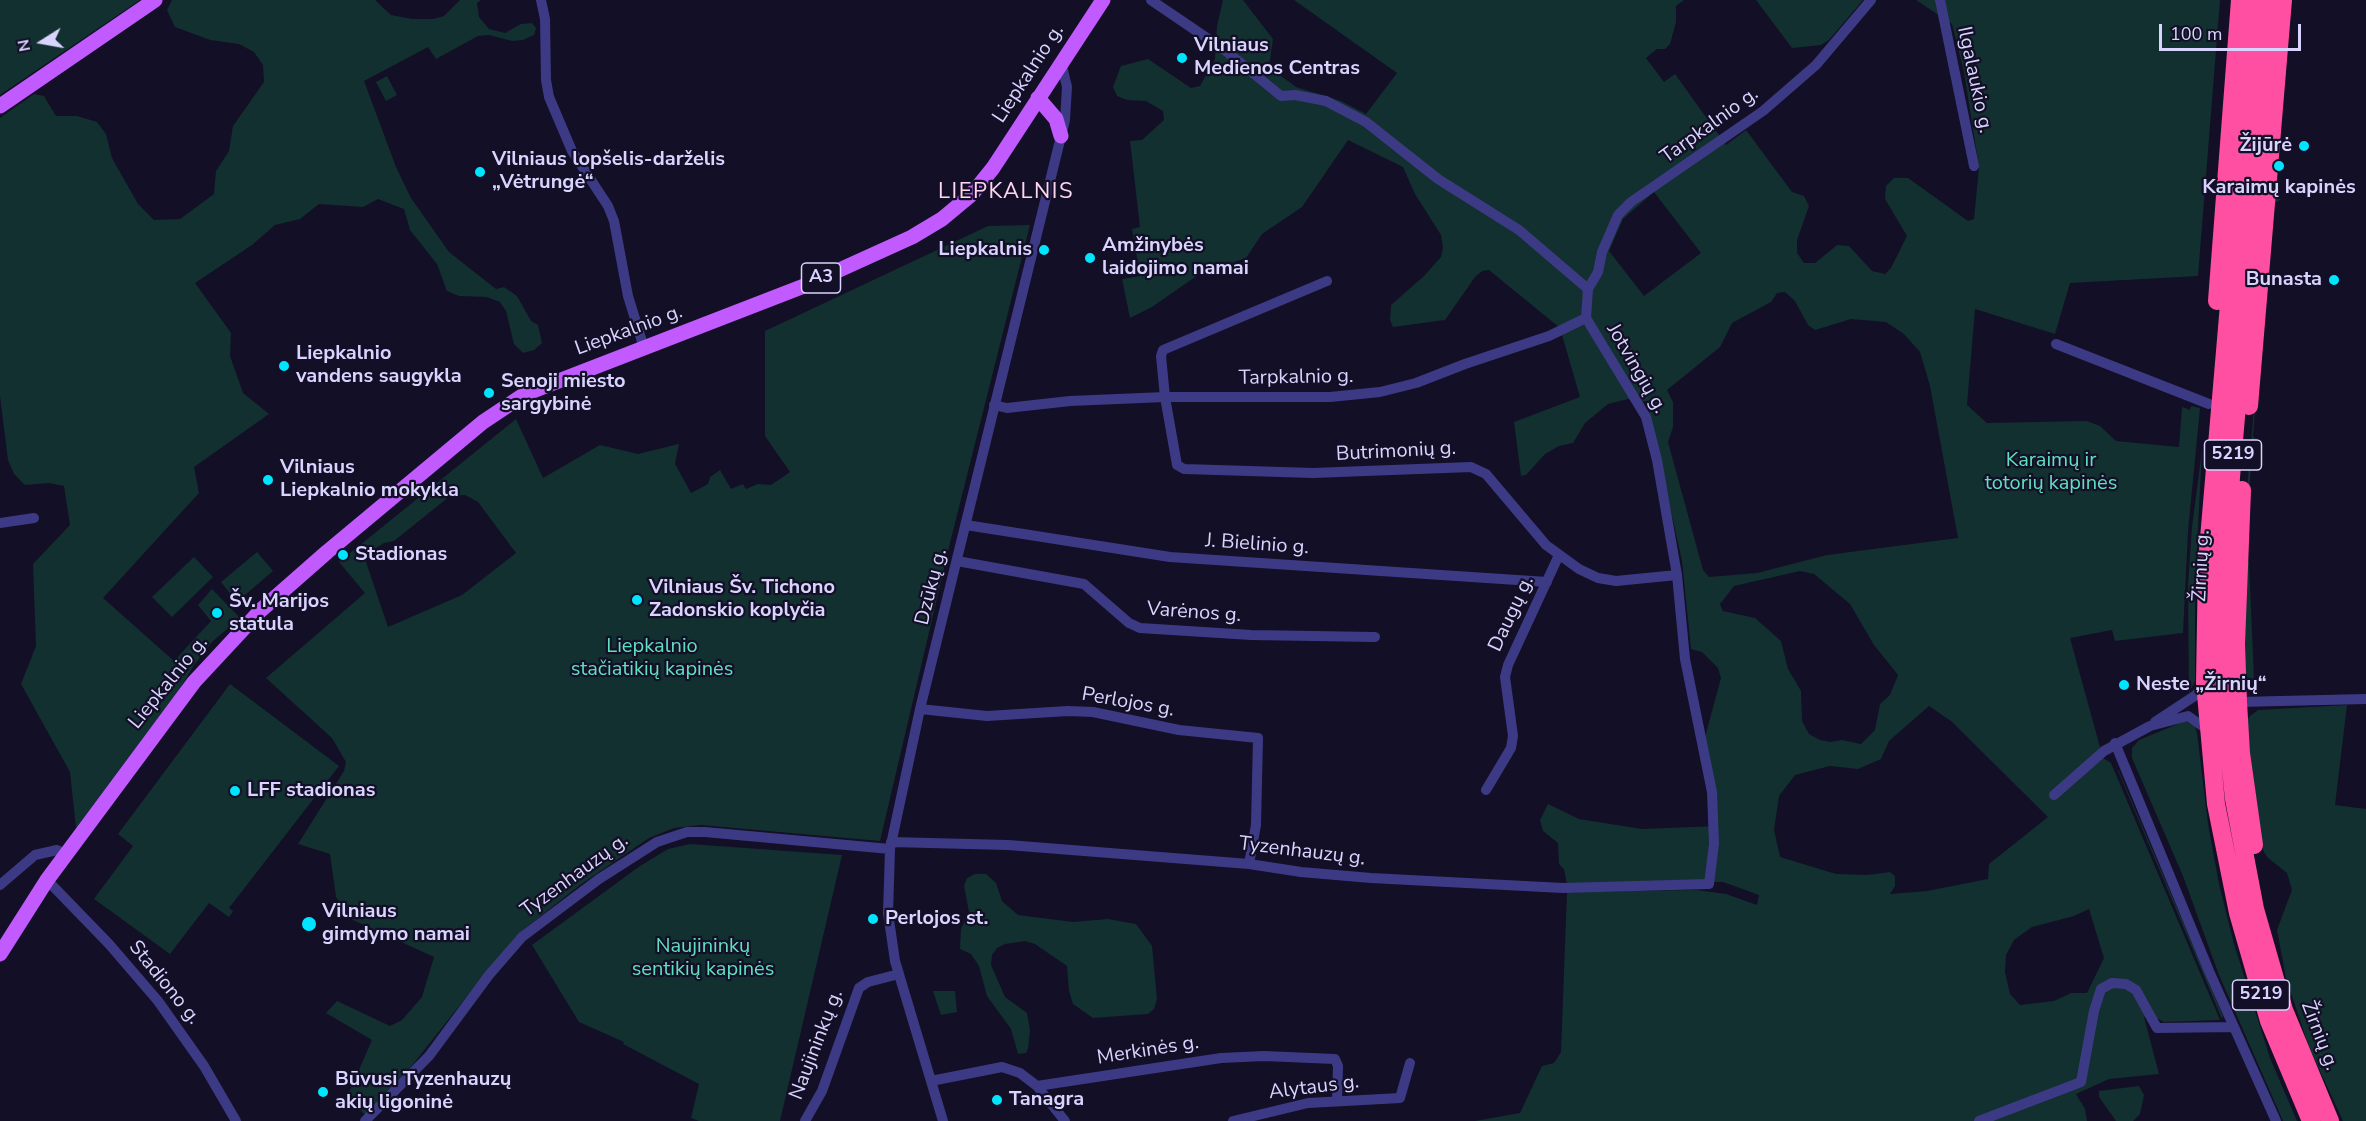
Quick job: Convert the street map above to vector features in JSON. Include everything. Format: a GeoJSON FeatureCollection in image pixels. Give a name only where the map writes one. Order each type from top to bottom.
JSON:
{"type":"FeatureCollection","features":[{"type":"Feature","properties":{"kind":"highway","name":"5219"},"geometry":{"type":"LineString","coordinates":[[2208,548],[2206,489],[2209,405],[2240,0]]}},
{"type":"Feature","properties":{"kind":"highway","name":"Žirnių g."},"geometry":{"type":"LineString","coordinates":[[2255,0],[2208,548],[2204,624],[2205,683],[2216,804],[2238,914],[2269,1021],[2311,1121]]}},
{"type":"Feature","properties":{"kind":"highway","name":"Žirnių g."},"geometry":{"type":"LineString","coordinates":[[2270,0],[2247,261],[2222,616],[2223,701],[2230,771],[2249,882],[2269,963],[2300,1053],[2330,1121]]}},
{"type":"Feature","properties":{"kind":"highway","name":"5219"},"geometry":{"type":"LineString","coordinates":[[2269,963],[2244,772],[2238,702],[2237,580],[2243,472],[2283,0]]}},
{"type":"Feature","properties":{"kind":"main road"},"geometry":{"type":"LineString","coordinates":[[0,106],[155,0]]}},
{"type":"Feature","properties":{"kind":"main road","name":"Liepkalnio g."},"geometry":{"type":"LineString","coordinates":[[0,954],[47,880],[164,718],[261,610],[368,518],[504,407],[550,383],[804,286],[912,237],[942,219],[972,194],[1038,98],[1101,0]]}},
{"type":"Feature","properties":{"kind":"main road"},"geometry":{"type":"LineString","coordinates":[[1038,98],[1056,119],[1061,136]]}},
{"type":"Feature","properties":{"kind":"street"},"geometry":{"type":"LineString","coordinates":[[541,0],[545,19],[546,80],[549,97],[572,151],[608,206],[614,221],[628,296],[644,348]]}},
{"type":"Feature","properties":{"kind":"street"},"geometry":{"type":"LineString","coordinates":[[1151,0],[1226,51],[1281,96],[1295,95],[1326,101],[1366,122],[1438,179],[1519,230],[1588,289]]}},
{"type":"Feature","properties":{"kind":"street","name":"Tarpkalnio g."},"geometry":{"type":"LineString","coordinates":[[1588,289],[1598,272],[1602,252],[1618,214],[1631,202],[1763,111],[1816,65],[1871,0]]}},
{"type":"Feature","properties":{"kind":"street","name":"Ilgalaukio g."},"geometry":{"type":"LineString","coordinates":[[1940,0],[1974,166]]}},
{"type":"Feature","properties":{"kind":"street","name":"Dzūkų g."},"geometry":{"type":"LineString","coordinates":[[943,1121],[899,974],[888,913],[890,846],[920,709],[1061,136],[1068,95],[1061,62]]}},
{"type":"Feature","properties":{"kind":"street"},"geometry":{"type":"LineString","coordinates":[[1165,397],[1161,356],[1166,348],[1327,281]]}},
{"type":"Feature","properties":{"kind":"street","name":"Jotvingių g."},"geometry":{"type":"LineString","coordinates":[[1588,289],[1586,318],[1646,417],[1657,460],[1677,574],[1685,660],[1714,808],[1714,844],[1709,884]]}},
{"type":"Feature","properties":{"kind":"street","name":"Tarpkalnio g."},"geometry":{"type":"LineString","coordinates":[[994,405],[1007,408],[1070,401],[1165,397],[1330,397],[1380,392],[1416,383],[1472,361],[1549,336],[1586,318]]}},
{"type":"Feature","properties":{"kind":"street"},"geometry":{"type":"LineString","coordinates":[[2056,344],[2209,405]]}},
{"type":"Feature","properties":{"kind":"street","name":"Butrimonių g."},"geometry":{"type":"LineString","coordinates":[[1165,397],[1177,465],[1184,469],[1354,474],[1471,467],[1486,474],[1530,527],[1558,555],[1598,578],[1616,581],[1677,574]]}},
{"type":"Feature","properties":{"kind":"street"},"geometry":{"type":"LineString","coordinates":[[0,523],[34,518]]}},
{"type":"Feature","properties":{"kind":"street","name":"J. Bielinio g."},"geometry":{"type":"LineString","coordinates":[[966,525],[1170,557],[1547,582]]}},
{"type":"Feature","properties":{"kind":"street","name":"Daugų g."},"geometry":{"type":"LineString","coordinates":[[1486,790],[1510,748],[1513,736],[1505,677],[1508,665],[1558,555]]}},
{"type":"Feature","properties":{"kind":"street","name":"Varėnos g."},"geometry":{"type":"LineString","coordinates":[[957,561],[1084,584],[1129,623],[1140,628],[1251,635],[1375,637]]}},
{"type":"Feature","properties":{"kind":"street"},"geometry":{"type":"LineString","coordinates":[[2054,795],[2115,743],[2150,726],[2196,695],[2205,683]]}},
{"type":"Feature","properties":{"kind":"street"},"geometry":{"type":"LineString","coordinates":[[2238,702],[2366,699]]}},
{"type":"Feature","properties":{"kind":"street","name":"Perlojos g."},"geometry":{"type":"LineString","coordinates":[[920,709],[987,716],[1068,711],[1093,712],[1179,730],[1258,738],[1257,811],[1249,864]]}},
{"type":"Feature","properties":{"kind":"street"},"geometry":{"type":"LineString","coordinates":[[2150,726],[2188,716],[2208,730]]}},
{"type":"Feature","properties":{"kind":"street"},"geometry":{"type":"LineString","coordinates":[[2115,743],[2234,1027],[2276,1121]]}},
{"type":"Feature","properties":{"kind":"street","name":"Tyzenhauzų g."},"geometry":{"type":"LineString","coordinates":[[364,1121],[429,1056],[489,975],[522,937],[598,879],[657,842],[687,832],[890,846],[1008,845],[1249,864],[1301,872],[1371,878],[1563,888],[1709,884]]}},
{"type":"Feature","properties":{"kind":"street"},"geometry":{"type":"LineString","coordinates":[[0,885],[35,855],[57,850],[66,854]]}},
{"type":"Feature","properties":{"kind":"street","name":"Stadiono g."},"geometry":{"type":"LineString","coordinates":[[47,880],[115,951],[158,1001],[204,1066],[236,1121]]}},
{"type":"Feature","properties":{"kind":"street","name":"Naujininkų g."},"geometry":{"type":"LineString","coordinates":[[805,1121],[822,1091],[859,988],[868,982],[899,974]]}},
{"type":"Feature","properties":{"kind":"street"},"geometry":{"type":"LineString","coordinates":[[1979,1121],[2081,1082],[2094,1011],[2101,989],[2112,983],[2126,984],[2136,990],[2157,1029],[2234,1027]]}},
{"type":"Feature","properties":{"kind":"street","name":"Merkinės g."},"geometry":{"type":"LineString","coordinates":[[1037,1086],[1224,1058],[1264,1056],[1335,1059],[1338,1066],[1337,1101]]}},
{"type":"Feature","properties":{"kind":"street","name":"Alytaus g."},"geometry":{"type":"LineString","coordinates":[[1233,1121],[1272,1110],[1337,1101],[1400,1098],[1410,1063]]}},
{"type":"Feature","properties":{"kind":"street"},"geometry":{"type":"LineString","coordinates":[[931,1081],[1002,1067],[1020,1073],[1037,1086],[1065,1121]]}},
{"type":"Feature","properties":{"kind":"green space"},"geometry":{"type":"Polygon","coordinates":[[[0,0],[140,0],[0,95],[0,0]]]}},
{"type":"Feature","properties":{"kind":"green space"},"geometry":{"type":"Polygon","coordinates":[[[172,0],[375,0],[391,15],[412,19],[433,19],[444,16],[460,0],[481,0],[477,3],[479,17],[489,29],[505,33],[521,24],[532,23],[536,28],[534,35],[523,40],[512,41],[489,35],[478,36],[436,59],[428,47],[364,81],[396,167],[411,198],[449,252],[496,289],[504,287],[517,296],[531,321],[538,325],[542,343],[534,350],[523,353],[514,344],[506,311],[500,302],[487,297],[459,296],[447,291],[437,264],[410,230],[404,209],[378,199],[363,207],[319,204],[300,219],[275,225],[252,245],[195,283],[231,333],[230,356],[243,393],[269,414],[194,467],[199,493],[103,598],[174,661],[211,621],[198,605],[212,589],[240,618],[213,641],[194,665],[179,690],[76,828],[70,772],[21,684],[36,646],[33,564],[70,525],[64,486],[49,483],[25,485],[14,474],[8,460],[0,396],[0,118],[34,94],[44,96],[56,116],[77,116],[97,122],[106,134],[112,158],[138,204],[154,220],[180,219],[214,194],[216,171],[229,151],[233,126],[264,82],[263,65],[254,52],[239,44],[210,40],[175,27],[167,10],[172,0]]]}},
{"type":"Feature","properties":{"kind":"green space","name":"Karaimų ir totorių kapinės"},"geometry":{"type":"Polygon","coordinates":[[[1223,0],[1243,0],[1273,39],[1269,67],[1296,87],[1341,101],[1366,114],[1397,73],[1294,0],[1684,0],[1676,6],[1676,22],[1670,44],[1665,49],[1657,49],[1646,58],[1664,82],[1675,74],[1726,145],[1746,130],[1792,192],[1804,196],[1809,206],[1797,240],[1797,253],[1804,263],[1815,263],[1837,245],[1849,246],[1872,271],[1885,274],[1891,268],[1907,236],[1885,199],[1886,186],[1894,178],[1908,178],[1968,221],[1974,219],[1979,167],[1964,72],[1952,24],[1916,0],[2220,0],[2198,276],[2070,283],[2055,334],[1975,309],[1967,405],[1987,423],[2087,421],[2100,426],[2116,441],[2179,447],[2182,407],[2190,410],[2191,406],[2200,408],[2188,531],[2183,633],[2115,641],[2112,630],[2070,638],[2103,758],[2111,763],[2220,1020],[2164,1022],[2151,1015],[2144,1017],[2159,1074],[2109,1079],[2076,1094],[2085,1109],[2087,1121],[1475,1121],[1520,1113],[1542,1066],[1554,1063],[1561,1052],[1567,892],[1696,890],[1726,894],[1757,905],[1759,895],[1723,882],[1567,884],[1564,869],[1559,864],[1558,843],[1543,831],[1540,820],[1548,804],[1579,819],[1642,829],[1718,826],[1705,737],[1721,678],[1718,668],[1702,652],[1691,649],[1682,561],[1647,402],[1628,399],[1608,404],[1585,423],[1573,443],[1559,446],[1545,454],[1526,475],[1521,476],[1514,422],[1580,397],[1560,328],[1489,270],[1482,271],[1475,277],[1445,320],[1393,327],[1390,320],[1391,305],[1424,276],[1441,257],[1443,248],[1441,235],[1415,194],[1403,167],[1348,140],[1302,207],[1262,234],[1246,258],[1198,275],[1152,307],[1130,318],[1122,279],[1140,276],[1132,229],[1140,227],[1130,141],[1142,140],[1164,120],[1163,111],[1146,101],[1127,100],[1117,96],[1113,87],[1121,66],[1148,59],[1191,88],[1200,86],[1215,59],[1217,26],[1223,0]],[[1654,192],[1623,219],[1609,251],[1644,296],[1701,253],[1654,192]],[[1785,292],[1777,293],[1771,302],[1732,323],[1720,347],[1667,390],[1673,402],[1673,427],[1668,442],[1703,570],[1709,577],[1757,573],[1827,555],[1958,538],[1930,386],[1920,352],[1904,334],[1886,322],[1851,319],[1815,330],[1808,325],[1795,301],[1785,292]],[[1800,571],[1734,586],[1720,604],[1723,611],[1755,618],[1781,641],[1788,669],[1801,691],[1802,721],[1809,734],[1830,742],[1842,740],[1861,744],[1875,730],[1880,704],[1890,695],[1898,675],[1874,645],[1850,604],[1814,574],[1800,571]],[[1929,706],[1889,741],[1881,759],[1858,769],[1830,766],[1795,775],[1779,796],[1774,830],[1780,857],[1836,874],[1867,875],[1890,872],[1895,876],[1895,886],[1890,894],[1927,891],[1988,879],[1989,864],[2048,817],[1951,721],[1929,706]],[[2089,909],[2074,916],[2032,927],[2014,940],[2006,955],[2005,972],[2010,994],[2020,1005],[2054,1001],[2071,993],[2087,993],[2104,958],[2089,909]]]}},
{"type":"Feature","properties":{"kind":"green space"},"geometry":{"type":"Polygon","coordinates":[[[1756,0],[1863,0],[1829,40],[1821,45],[1792,48],[1756,0]]]}},
{"type":"Feature","properties":{"kind":"green space"},"geometry":{"type":"Polygon","coordinates":[[[387,76],[397,95],[386,101],[376,82],[387,76]]]}},
{"type":"Feature","properties":{"kind":"green space"},"geometry":{"type":"Polygon","coordinates":[[[2272,198],[2281,199],[2271,206],[2272,198]]]}},
{"type":"Feature","properties":{"kind":"green space","name":"Liepkalnio stačiatikių kapinės"},"geometry":{"type":"Polygon","coordinates":[[[1030,225],[950,543],[880,841],[701,825],[674,828],[649,838],[580,885],[523,930],[406,1073],[366,1116],[347,1097],[372,1040],[326,1013],[337,1001],[390,1026],[402,1020],[422,997],[434,957],[353,920],[336,897],[330,854],[298,844],[344,771],[346,762],[332,738],[266,678],[365,593],[339,562],[516,419],[543,478],[600,445],[638,454],[679,444],[675,464],[691,493],[708,484],[710,477],[720,470],[731,489],[743,484],[746,489],[758,484],[771,485],[790,472],[765,436],[765,331],[988,226],[1030,225]],[[465,495],[450,496],[394,541],[384,543],[364,556],[388,627],[462,595],[516,553],[478,502],[465,495]]]}},
{"type":"Feature","properties":{"kind":"green space"},"geometry":{"type":"Polygon","coordinates":[[[2268,247],[2253,436],[2258,442],[2257,453],[2252,458],[2249,489],[2247,559],[2249,562],[2254,679],[2249,684],[2243,679],[2247,489],[2268,247]]]}},
{"type":"Feature","properties":{"kind":"green space"},"geometry":{"type":"Polygon","coordinates":[[[2202,450],[2195,586],[2195,681],[2189,693],[2188,585],[2192,527],[2202,450]]]}},
{"type":"Feature","properties":{"kind":"green space"},"geometry":{"type":"Polygon","coordinates":[[[257,552],[273,571],[237,602],[221,582],[257,552]]]}},
{"type":"Feature","properties":{"kind":"green space"},"geometry":{"type":"Polygon","coordinates":[[[194,557],[213,577],[172,617],[152,597],[194,557]]]}},
{"type":"Feature","properties":{"kind":"green space","name":"LFF stadionas"},"geometry":{"type":"Polygon","coordinates":[[[230,684],[339,766],[229,908],[233,911],[229,917],[209,903],[170,954],[94,899],[133,846],[118,834],[230,684]]]}},
{"type":"Feature","properties":{"kind":"green space"},"geometry":{"type":"Polygon","coordinates":[[[2347,705],[2335,805],[2366,809],[2366,1121],[2343,1121],[2309,1047],[2286,978],[2277,930],[2292,890],[2287,873],[2267,857],[2263,850],[2246,724],[2249,717],[2258,710],[2347,705]]]}},
{"type":"Feature","properties":{"kind":"green space"},"geometry":{"type":"Polygon","coordinates":[[[2185,721],[2195,726],[2197,733],[2208,824],[2219,884],[2234,944],[2270,1058],[2297,1121],[2283,1121],[2219,975],[2183,876],[2132,758],[2132,748],[2139,740],[2185,721]]]}},
{"type":"Feature","properties":{"kind":"green space"},"geometry":{"type":"Polygon","coordinates":[[[2118,769],[2223,1016],[2222,1019],[2118,771],[2118,769]]]}},
{"type":"Feature","properties":{"kind":"green space","name":"Naujininkų sentikių kapinės"},"geometry":{"type":"Polygon","coordinates":[[[690,844],[842,855],[780,1121],[699,1121],[691,1118],[699,1084],[623,1044],[624,1042],[579,1022],[532,945],[640,866],[668,849],[690,844]]]}},
{"type":"Feature","properties":{"kind":"green space"},"geometry":{"type":"Polygon","coordinates":[[[975,874],[986,874],[996,883],[1002,901],[1018,915],[1073,922],[1108,919],[1136,924],[1152,946],[1157,999],[1154,1009],[1148,1014],[1093,1018],[1073,1004],[1069,991],[1067,966],[1035,944],[1025,941],[1005,944],[997,948],[992,955],[991,965],[1005,997],[1027,1013],[1030,1030],[1028,1049],[1026,1053],[1018,1054],[1011,1029],[987,996],[979,966],[971,954],[960,949],[961,929],[969,912],[964,886],[967,878],[975,874]]]}},
{"type":"Feature","properties":{"kind":"green space"},"geometry":{"type":"Polygon","coordinates":[[[933,991],[955,991],[957,1012],[941,1015],[933,991]]]}},
{"type":"Feature","properties":{"kind":"green space"},"geometry":{"type":"Polygon","coordinates":[[[2139,1086],[2144,1095],[2140,1114],[2133,1121],[2116,1121],[2099,1097],[2099,1091],[2139,1086]]]}},
{"type":"Feature","properties":{"kind":"place","name":"Vilniaus Medienos Centras"},"geometry":{"type":"Point","coordinates":[1182,58]}},
{"type":"Feature","properties":{"kind":"place","name":"Žijūrė"},"geometry":{"type":"Point","coordinates":[2304,146]}},
{"type":"Feature","properties":{"kind":"place","name":"Karaimų kapinės"},"geometry":{"type":"Point","coordinates":[2279,166]}},
{"type":"Feature","properties":{"kind":"place","name":"Vilniaus lopšelis-darželis „Vėtrungė“"},"geometry":{"type":"Point","coordinates":[480,172]}},
{"type":"Feature","properties":{"kind":"place","name":"Liepkalnis"},"geometry":{"type":"Point","coordinates":[1044,250]}},
{"type":"Feature","properties":{"kind":"place","name":"Amžinybės laidojimo namai"},"geometry":{"type":"Point","coordinates":[1090,258]}},
{"type":"Feature","properties":{"kind":"place","name":"Bunasta"},"geometry":{"type":"Point","coordinates":[2334,280]}},
{"type":"Feature","properties":{"kind":"place","name":"Liepkalnio vandens saugykla"},"geometry":{"type":"Point","coordinates":[284,366]}},
{"type":"Feature","properties":{"kind":"place","name":"Senoji miesto sargybinė"},"geometry":{"type":"Point","coordinates":[489,393]}},
{"type":"Feature","properties":{"kind":"place","name":"Vilniaus Liepkalnio mokykla"},"geometry":{"type":"Point","coordinates":[268,480]}},
{"type":"Feature","properties":{"kind":"place","name":"Stadionas"},"geometry":{"type":"Point","coordinates":[343,555]}},
{"type":"Feature","properties":{"kind":"place","name":"Vilniaus Šv. Tichono Zadonskio koplyčia"},"geometry":{"type":"Point","coordinates":[637,600]}},
{"type":"Feature","properties":{"kind":"place","name":"Šv. Marijos statula"},"geometry":{"type":"Point","coordinates":[217,613]}},
{"type":"Feature","properties":{"kind":"place","name":"Neste „Žirnių“"},"geometry":{"type":"Point","coordinates":[2124,685]}},
{"type":"Feature","properties":{"kind":"place","name":"LFF stadionas"},"geometry":{"type":"Point","coordinates":[235,791]}},
{"type":"Feature","properties":{"kind":"place","name":"Perlojos st."},"geometry":{"type":"Point","coordinates":[873,919]}},
{"type":"Feature","properties":{"kind":"place","name":"Vilniaus gimdymo namai"},"geometry":{"type":"Point","coordinates":[309,924]}},
{"type":"Feature","properties":{"kind":"place","name":"Būvusi Tyzenhauzų akių ligoninė"},"geometry":{"type":"Point","coordinates":[323,1092]}},
{"type":"Feature","properties":{"kind":"place","name":"Tanagra"},"geometry":{"type":"Point","coordinates":[997,1100]}},
{"type":"Feature","properties":{"kind":"district","name":"LIEPKALNIS"},"geometry":{"type":"Point","coordinates":[1006,193]}}]}
